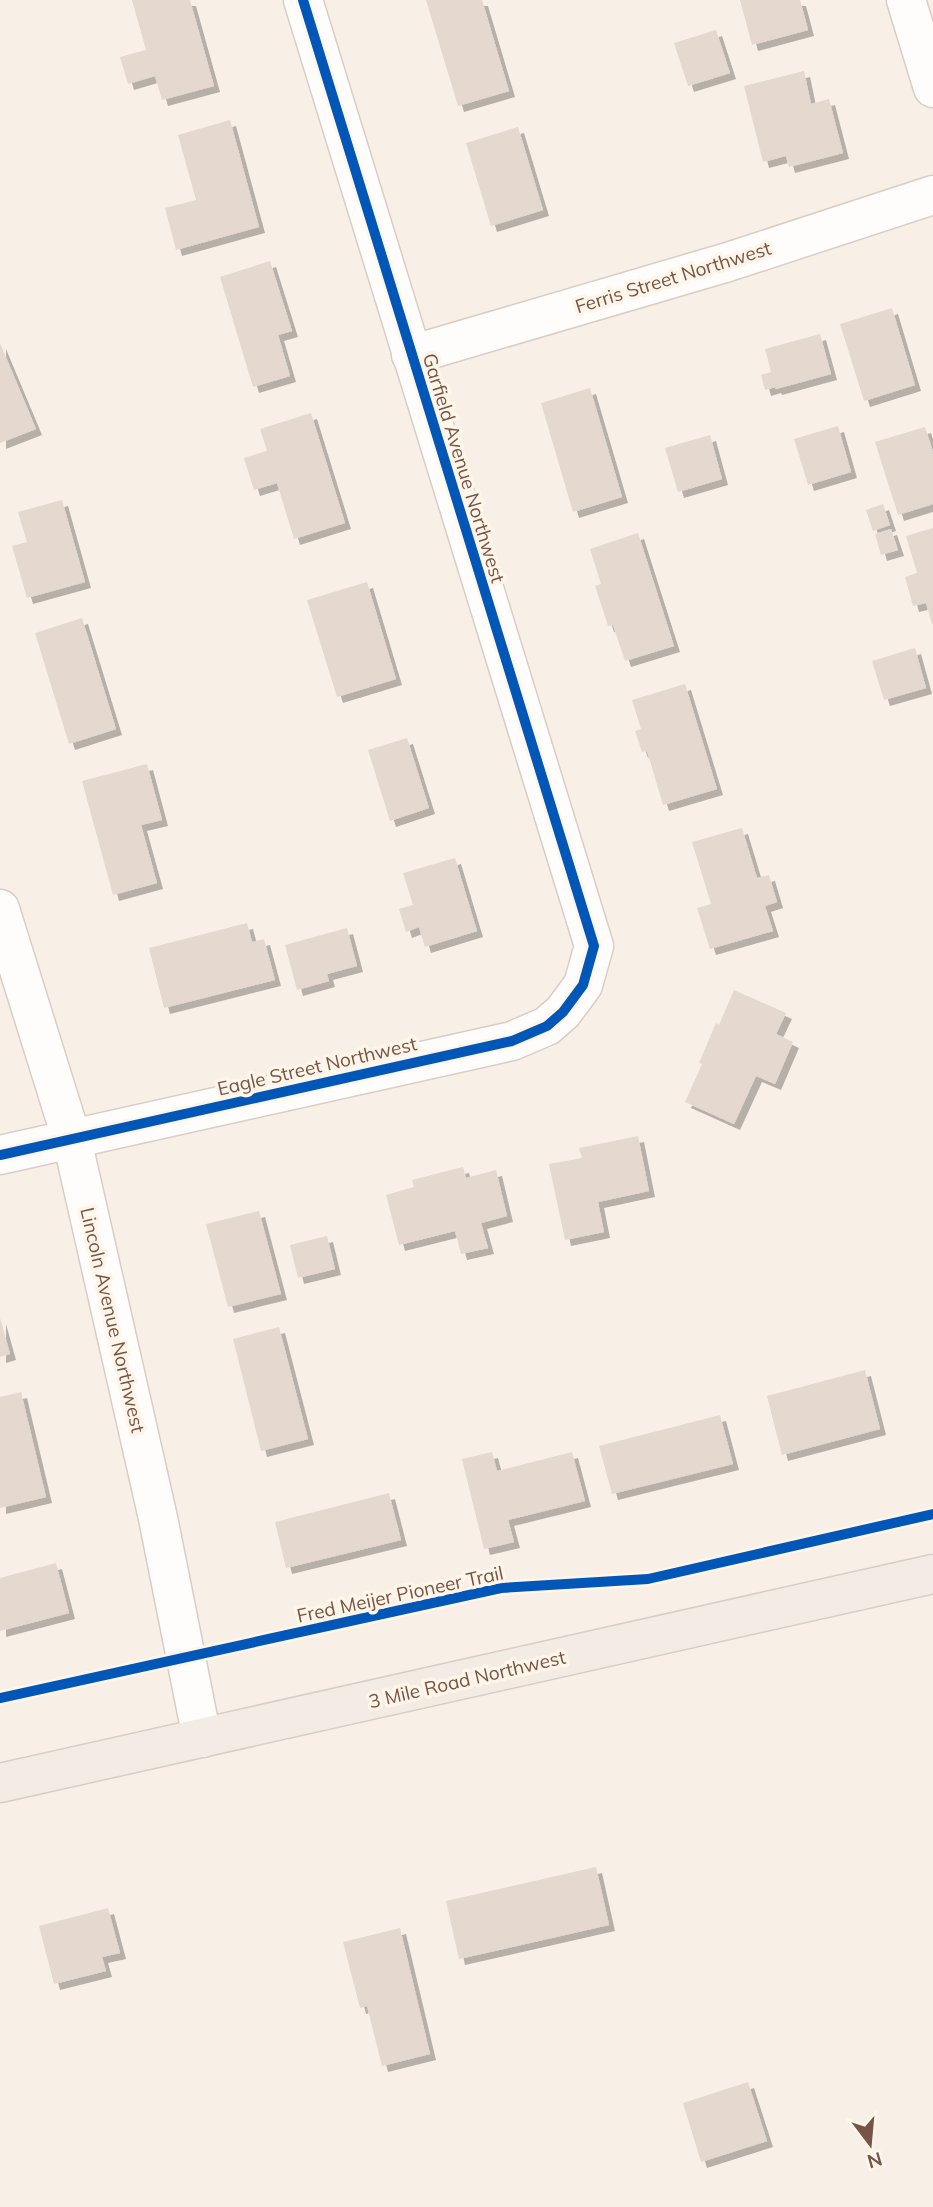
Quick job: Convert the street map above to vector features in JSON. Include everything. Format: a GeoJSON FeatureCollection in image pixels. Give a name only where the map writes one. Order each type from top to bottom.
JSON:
{"type":"FeatureCollection","features":[{"type":"Feature","properties":{"kind":"main road","name":"3 Mile Road Northwest"},"geometry":{"type":"LineString","coordinates":[[0,1783],[933,1574]]}},
{"type":"Feature","properties":{"kind":"street","name":"Garfield Avenue Northwest"},"geometry":{"type":"LineString","coordinates":[[303,0],[593,946]]}},
{"type":"Feature","properties":{"kind":"street"},"geometry":{"type":"LineString","coordinates":[[906,0],[933,88]]}},
{"type":"Feature","properties":{"kind":"street","name":"Ferris Street Northwest"},"geometry":{"type":"LineString","coordinates":[[411,355],[728,262],[933,195]]}},
{"type":"Feature","properties":{"kind":"street","name":"Lincoln Avenue Northwest"},"geometry":{"type":"LineString","coordinates":[[0,909],[72,1140],[158,1518],[202,1738]]}},
{"type":"Feature","properties":{"kind":"street","name":"Eagle Street Northwest"},"geometry":{"type":"LineString","coordinates":[[0,1155],[512,1041],[547,1026],[563,1012],[583,985],[593,946]]}},
{"type":"Feature","properties":{"kind":"building"},"geometry":{"type":"Polygon","coordinates":[[[132,0],[190,0],[214,86],[162,100],[155,76],[128,84],[120,57],[146,50],[132,0]]]}},
{"type":"Feature","properties":{"kind":"building"},"geometry":{"type":"Polygon","coordinates":[[[426,0],[482,0],[509,91],[458,106],[426,0]]]}},
{"type":"Feature","properties":{"kind":"building"},"geometry":{"type":"Polygon","coordinates":[[[740,0],[800,0],[808,30],[752,45],[740,0]]]}},
{"type":"Feature","properties":{"kind":"building"},"geometry":{"type":"Polygon","coordinates":[[[716,30],[730,73],[688,86],[674,43],[716,30]]]}},
{"type":"Feature","properties":{"kind":"building"},"geometry":{"type":"Polygon","coordinates":[[[804,71],[811,104],[829,99],[843,153],[789,167],[786,156],[763,162],[744,86],[804,71]]]}},
{"type":"Feature","properties":{"kind":"building"},"geometry":{"type":"Polygon","coordinates":[[[230,120],[259,227],[176,250],[165,208],[196,200],[178,135],[230,120]]]}},
{"type":"Feature","properties":{"kind":"building"},"geometry":{"type":"Polygon","coordinates":[[[518,127],[543,210],[491,226],[466,143],[518,127]]]}},
{"type":"Feature","properties":{"kind":"building"},"geometry":{"type":"Polygon","coordinates":[[[270,261],[292,331],[278,335],[290,376],[253,387],[220,277],[270,261]]]}},
{"type":"Feature","properties":{"kind":"building"},"geometry":{"type":"Polygon","coordinates":[[[892,308],[915,385],[864,401],[840,324],[892,308]]]}},
{"type":"Feature","properties":{"kind":"building"},"geometry":{"type":"Polygon","coordinates":[[[820,334],[831,374],[765,390],[761,375],[771,372],[765,349],[820,334]]]}},
{"type":"Feature","properties":{"kind":"building"},"geometry":{"type":"Polygon","coordinates":[[[0,343],[36,429],[0,443],[0,343]]]}},
{"type":"Feature","properties":{"kind":"building"},"geometry":{"type":"Polygon","coordinates":[[[590,388],[622,497],[573,512],[541,403],[590,388]]]}},
{"type":"Feature","properties":{"kind":"building"},"geometry":{"type":"Polygon","coordinates":[[[311,413],[345,523],[294,539],[277,483],[254,490],[244,458],[267,451],[260,429],[311,413]]]}},
{"type":"Feature","properties":{"kind":"building"},"geometry":{"type":"Polygon","coordinates":[[[838,426],[851,472],[808,485],[794,439],[838,426]]]}},
{"type":"Feature","properties":{"kind":"building"},"geometry":{"type":"Polygon","coordinates":[[[925,427],[933,452],[933,504],[898,515],[875,442],[925,427]]]}},
{"type":"Feature","properties":{"kind":"building"},"geometry":{"type":"Polygon","coordinates":[[[710,435],[722,479],[678,492],[665,448],[710,435]]]}},
{"type":"Feature","properties":{"kind":"building"},"geometry":{"type":"Polygon","coordinates":[[[62,500],[85,582],[27,598],[12,546],[27,542],[18,512],[62,500]]]}},
{"type":"Feature","properties":{"kind":"building"},"geometry":{"type":"Polygon","coordinates":[[[883,504],[890,525],[873,531],[866,510],[883,504]]]}},
{"type":"Feature","properties":{"kind":"building"},"geometry":{"type":"Polygon","coordinates":[[[933,528],[932,624],[926,603],[913,606],[905,577],[917,573],[906,536],[933,528]]]}},
{"type":"Feature","properties":{"kind":"building"},"geometry":{"type":"Polygon","coordinates":[[[891,529],[898,550],[881,555],[875,534],[891,529]]]}},
{"type":"Feature","properties":{"kind":"building"},"geometry":{"type":"Polygon","coordinates":[[[638,533],[674,646],[625,661],[613,625],[608,626],[595,586],[601,584],[590,549],[638,533]]]}},
{"type":"Feature","properties":{"kind":"building"},"geometry":{"type":"Polygon","coordinates":[[[367,582],[396,679],[337,697],[307,600],[367,582]]]}},
{"type":"Feature","properties":{"kind":"building"},"geometry":{"type":"Polygon","coordinates":[[[82,618],[116,729],[69,744],[35,633],[82,618]]]}},
{"type":"Feature","properties":{"kind":"building"},"geometry":{"type":"Polygon","coordinates":[[[915,648],[926,688],[884,700],[872,661],[915,648]]]}},
{"type":"Feature","properties":{"kind":"building"},"geometry":{"type":"Polygon","coordinates":[[[685,684],[717,789],[663,805],[647,751],[642,752],[635,731],[641,729],[632,700],[685,684]]]}},
{"type":"Feature","properties":{"kind":"building"},"geometry":{"type":"Polygon","coordinates":[[[407,738],[429,808],[390,821],[368,750],[407,738]]]}},
{"type":"Feature","properties":{"kind":"building"},"geometry":{"type":"Polygon","coordinates":[[[147,764],[162,820],[141,825],[157,883],[113,895],[82,781],[147,764]]]}},
{"type":"Feature","properties":{"kind":"building"},"geometry":{"type":"Polygon","coordinates":[[[742,828],[757,878],[769,875],[777,902],[765,906],[773,931],[710,949],[697,908],[711,904],[692,842],[742,828]]]}},
{"type":"Feature","properties":{"kind":"building"},"geometry":{"type":"Polygon","coordinates":[[[455,858],[477,931],[425,947],[419,927],[406,932],[399,909],[413,905],[403,873],[455,858]]]}},
{"type":"Feature","properties":{"kind":"building"},"geometry":{"type":"Polygon","coordinates":[[[247,923],[252,942],[264,939],[275,980],[164,1008],[149,948],[247,923]]]}},
{"type":"Feature","properties":{"kind":"building"},"geometry":{"type":"Polygon","coordinates":[[[347,928],[357,966],[327,974],[329,981],[297,990],[285,945],[347,928]]]}},
{"type":"Feature","properties":{"kind":"building"},"geometry":{"type":"Polygon","coordinates":[[[734,990],[786,1013],[776,1034],[793,1042],[775,1084],[756,1076],[734,1124],[685,1102],[716,1023],[719,1025],[734,990]]]}},
{"type":"Feature","properties":{"kind":"building"},"geometry":{"type":"Polygon","coordinates":[[[638,1136],[649,1191],[598,1202],[604,1232],[565,1240],[549,1164],[582,1158],[579,1148],[638,1136]]]}},
{"type":"Feature","properties":{"kind":"building"},"geometry":{"type":"Polygon","coordinates":[[[463,1167],[466,1178],[496,1170],[507,1216],[481,1223],[488,1248],[461,1254],[455,1231],[399,1245],[386,1195],[414,1187],[412,1180],[463,1167]]]}},
{"type":"Feature","properties":{"kind":"building"},"geometry":{"type":"Polygon","coordinates":[[[259,1211],[281,1294],[228,1307],[206,1224],[259,1211]]]}},
{"type":"Feature","properties":{"kind":"building"},"geometry":{"type":"Polygon","coordinates":[[[327,1236],[335,1269],[298,1278],[290,1245],[327,1236]]]}},
{"type":"Feature","properties":{"kind":"building"},"geometry":{"type":"Polygon","coordinates":[[[0,1318],[10,1354],[0,1357],[0,1318]]]}},
{"type":"Feature","properties":{"kind":"building"},"geometry":{"type":"Polygon","coordinates":[[[279,1327],[308,1439],[261,1451],[233,1339],[279,1327]]]}},
{"type":"Feature","properties":{"kind":"building"},"geometry":{"type":"Polygon","coordinates":[[[865,1370],[880,1429],[782,1455],[767,1396],[865,1370]]]}},
{"type":"Feature","properties":{"kind":"building"},"geometry":{"type":"Polygon","coordinates":[[[21,1392],[46,1497],[0,1508],[0,1397],[21,1392]]]}},
{"type":"Feature","properties":{"kind":"building"},"geometry":{"type":"Polygon","coordinates":[[[720,1415],[733,1464],[612,1494],[599,1446],[720,1415]]]}},
{"type":"Feature","properties":{"kind":"building"},"geometry":{"type":"Polygon","coordinates":[[[492,1452],[497,1471],[572,1452],[585,1501],[508,1520],[514,1542],[484,1549],[462,1459],[492,1452]]]}},
{"type":"Feature","properties":{"kind":"building"},"geometry":{"type":"Polygon","coordinates":[[[389,1493],[401,1540],[286,1568],[275,1522],[389,1493]]]}},
{"type":"Feature","properties":{"kind":"building"},"geometry":{"type":"Polygon","coordinates":[[[56,1563],[69,1613],[0,1631],[0,1578],[56,1563]]]}},
{"type":"Feature","properties":{"kind":"building"},"geometry":{"type":"Polygon","coordinates":[[[596,1867],[609,1925],[459,1959],[446,1901],[596,1867]]]}},
{"type":"Feature","properties":{"kind":"building"},"geometry":{"type":"Polygon","coordinates":[[[108,1908],[120,1953],[102,1957],[106,1971],[54,1984],[39,1926],[108,1908]]]}},
{"type":"Feature","properties":{"kind":"building"},"geometry":{"type":"Polygon","coordinates":[[[400,1928],[430,2054],[382,2066],[367,2006],[360,2008],[343,1942],[400,1928]]]}},
{"type":"Feature","properties":{"kind":"building"},"geometry":{"type":"Polygon","coordinates":[[[748,2082],[767,2141],[701,2162],[683,2103],[748,2082]]]}},
{"type":"Feature","properties":{"kind":"cycle path"},"geometry":{"type":"LineString","coordinates":[[0,1155],[512,1041],[547,1026],[563,1012],[583,985],[594,946],[303,0]]}},
{"type":"Feature","properties":{"kind":"cycle path","name":"Fred Meijer Pioneer Trail"},"geometry":{"type":"LineString","coordinates":[[0,1698],[501,1588],[648,1579],[933,1514]]}}]}
